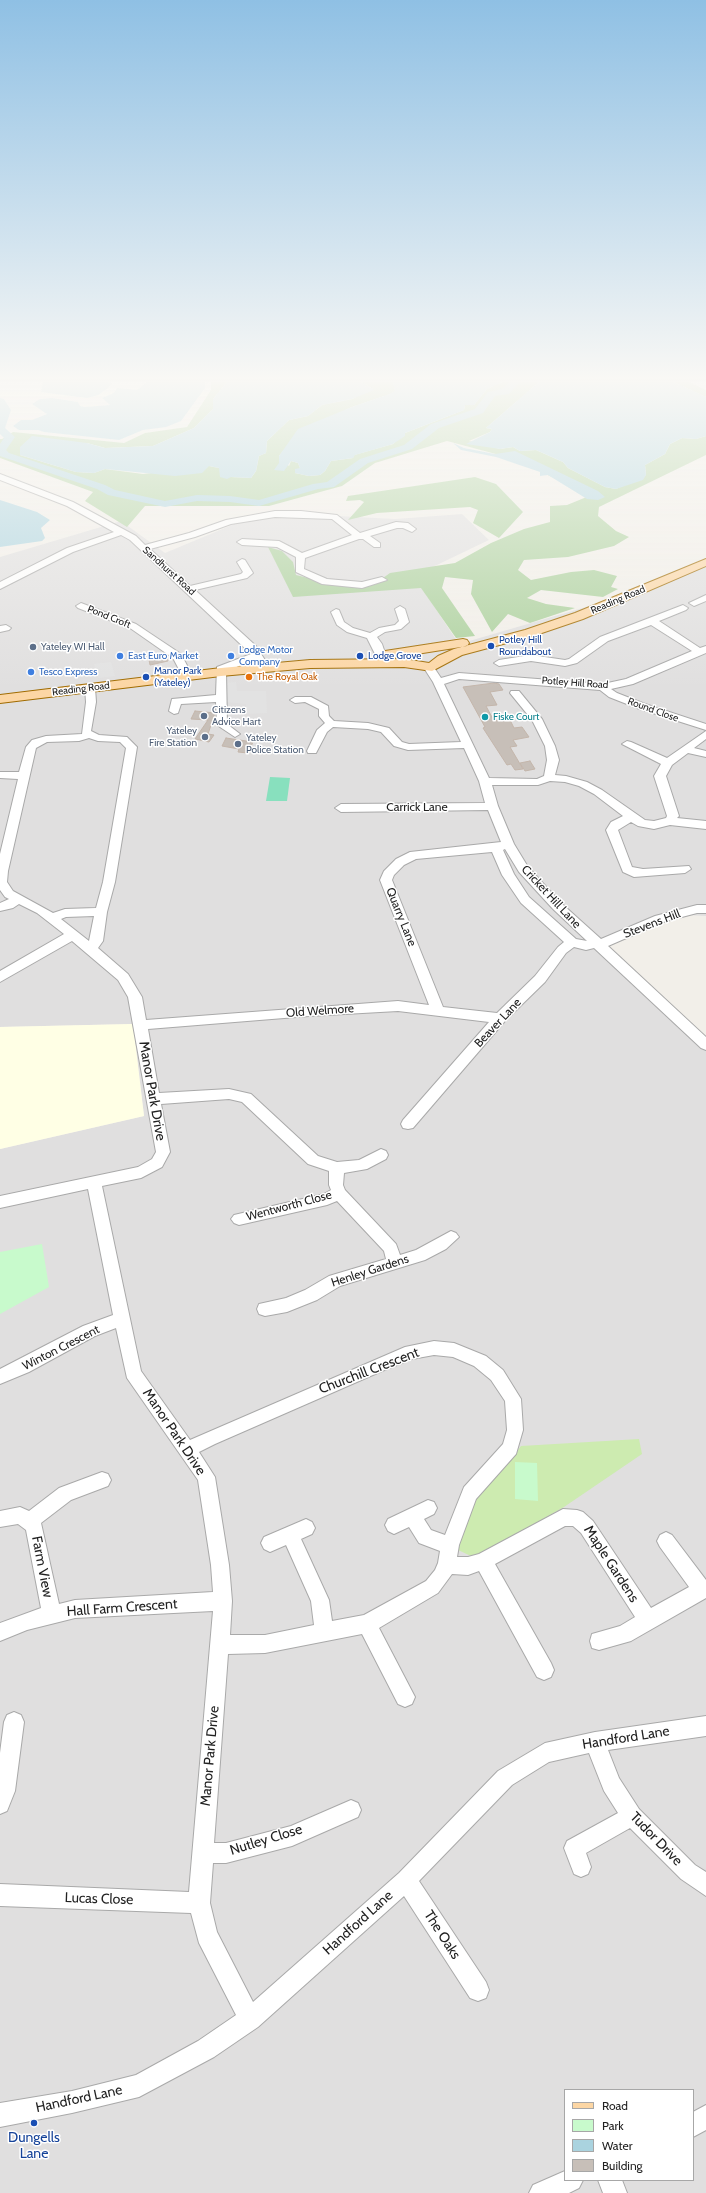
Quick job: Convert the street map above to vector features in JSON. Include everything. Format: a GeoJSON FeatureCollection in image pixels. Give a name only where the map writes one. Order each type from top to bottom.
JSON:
{"type":"FeatureCollection","features":[{"type":"Feature","properties":{"kind":"main road","name":"Reading Road"},"geometry":{"type":"LineString","coordinates":[[433,664],[458,652],[529,633],[594,610],[706,562]]}},
{"type":"Feature","properties":{"kind":"main road","name":"Reading Road"},"geometry":{"type":"LineString","coordinates":[[337,662],[529,633]]}},
{"type":"Feature","properties":{"kind":"main road","name":"Reading Road"},"geometry":{"type":"LineString","coordinates":[[381,656],[433,664],[495,637]]}},
{"type":"Feature","properties":{"kind":"main road","name":"Reading Road"},"geometry":{"type":"LineString","coordinates":[[0,699],[162,679],[221,670],[257,662],[310,664],[337,662],[416,661]]}},
{"type":"Feature","properties":{"kind":"street","name":"Sandhurst Road"},"geometry":{"type":"LineString","coordinates":[[19,484],[70,504],[122,532],[189,588],[257,662]]}},
{"type":"Feature","properties":{"kind":"street"},"geometry":{"type":"LineString","coordinates":[[143,548],[192,535],[229,522],[275,514],[329,516],[337,520],[358,536],[366,537],[377,545]]}},
{"type":"Feature","properties":{"kind":"street"},"geometry":{"type":"LineString","coordinates":[[242,542],[279,544],[301,556],[358,536],[401,525],[412,529]]}},
{"type":"Feature","properties":{"kind":"street"},"geometry":{"type":"LineString","coordinates":[[0,586],[70,550],[122,532]]}},
{"type":"Feature","properties":{"kind":"street"},"geometry":{"type":"LineString","coordinates":[[301,556],[299,570],[325,582],[362,585],[382,580]]}},
{"type":"Feature","properties":{"kind":"street"},"geometry":{"type":"LineString","coordinates":[[189,588],[244,576],[248,573],[237,563],[256,560]]}},
{"type":"Feature","properties":{"kind":"street","name":"Pond Croft"},"geometry":{"type":"LineString","coordinates":[[81,606],[133,626],[177,656],[187,675]]}},
{"type":"Feature","properties":{"kind":"street"},"geometry":{"type":"LineString","coordinates":[[499,662],[531,658],[565,662],[573,661],[604,639],[683,608]]}},
{"type":"Feature","properties":{"kind":"street"},"geometry":{"type":"LineString","coordinates":[[371,636],[382,630],[398,627],[404,622],[400,609]]}},
{"type":"Feature","properties":{"kind":"street"},"geometry":{"type":"LineString","coordinates":[[336,612],[340,623],[371,636],[377,644],[381,656]]}},
{"type":"Feature","properties":{"kind":"street"},"geometry":{"type":"LineString","coordinates":[[652,620],[703,651]]}},
{"type":"Feature","properties":{"kind":"street","name":"Potley Hill Road"},"geometry":{"type":"LineString","coordinates":[[438,682],[460,676],[603,687],[629,682],[703,651]]}},
{"type":"Feature","properties":{"kind":"street"},"geometry":{"type":"LineString","coordinates":[[433,664],[460,676]]}},
{"type":"Feature","properties":{"kind":"street","name":"Cricket Hill Lane"},"geometry":{"type":"LineString","coordinates":[[433,664],[438,682],[485,781],[508,875],[526,900],[572,942]]}},
{"type":"Feature","properties":{"kind":"street"},"geometry":{"type":"LineString","coordinates":[[221,670],[223,698],[222,725],[236,734]]}},
{"type":"Feature","properties":{"kind":"street","name":"Round Close"},"geometry":{"type":"LineString","coordinates":[[603,687],[613,694],[641,706],[706,727]]}},
{"type":"Feature","properties":{"kind":"street"},"geometry":{"type":"LineString","coordinates":[[88,736],[86,732],[91,702],[90,688]]}},
{"type":"Feature","properties":{"kind":"street"},"geometry":{"type":"LineString","coordinates":[[515,693],[520,701],[537,719],[550,746],[553,760],[549,778]]}},
{"type":"Feature","properties":{"kind":"street"},"geometry":{"type":"LineString","coordinates":[[173,703],[223,698]]}},
{"type":"Feature","properties":{"kind":"street"},"geometry":{"type":"LineString","coordinates":[[295,700],[307,699],[324,708],[324,716],[331,724]]}},
{"type":"Feature","properties":{"kind":"street"},"geometry":{"type":"LineString","coordinates":[[312,751],[322,730],[331,724],[368,726],[385,730],[398,744],[408,746],[467,744]]}},
{"type":"Feature","properties":{"kind":"street"},"geometry":{"type":"LineString","coordinates":[[670,821],[673,816],[660,776],[668,763],[706,734]]}},
{"type":"Feature","properties":{"kind":"street"},"geometry":{"type":"LineString","coordinates":[[0,907],[9,905],[17,899],[9,894],[1,883],[31,747],[36,742],[46,739],[80,738],[88,736],[123,739],[132,747],[109,882],[101,912],[97,941],[90,948]]}},
{"type":"Feature","properties":{"kind":"street"},"geometry":{"type":"LineString","coordinates":[[627,744],[668,763]]}},
{"type":"Feature","properties":{"kind":"street"},"geometry":{"type":"LineString","coordinates":[[687,750],[706,754]]}},
{"type":"Feature","properties":{"kind":"street"},"geometry":{"type":"LineString","coordinates":[[0,775],[24,776]]}},
{"type":"Feature","properties":{"kind":"street"},"geometry":{"type":"LineString","coordinates":[[485,781],[538,782],[549,778],[566,779],[583,784],[598,792],[631,817],[642,823],[654,826],[670,821],[706,825]]}},
{"type":"Feature","properties":{"kind":"street","name":"Carrick Lane"},"geometry":{"type":"LineString","coordinates":[[341,808],[492,806]]}},
{"type":"Feature","properties":{"kind":"street"},"geometry":{"type":"LineString","coordinates":[[631,817],[615,825],[612,830],[627,869],[634,873],[643,874],[685,869]]}},
{"type":"Feature","properties":{"kind":"street","name":"Cricket Hill Lane"},"geometry":{"type":"LineString","coordinates":[[502,846],[557,906],[706,1045]]}},
{"type":"Feature","properties":{"kind":"street","name":"Quarry Lane"},"geometry":{"type":"LineString","coordinates":[[438,1010],[386,880],[388,874],[400,862],[414,855],[502,846]]}},
{"type":"Feature","properties":{"kind":"street","name":"Manor Park Drive"},"geometry":{"type":"LineString","coordinates":[[17,899],[41,910],[90,948],[123,977],[135,997],[163,1152],[157,1163],[141,1172],[94,1182],[133,1373],[188,1449],[206,1477],[220,1565],[223,1602],[199,1903],[208,1935],[250,2019]]}},
{"type":"Feature","properties":{"kind":"street","name":"Stevens Hill"},"geometry":{"type":"LineString","coordinates":[[598,944],[659,919],[697,909],[706,909]]}},
{"type":"Feature","properties":{"kind":"street"},"geometry":{"type":"LineString","coordinates":[[52,918],[65,913],[101,912]]}},
{"type":"Feature","properties":{"kind":"street"},"geometry":{"type":"LineString","coordinates":[[0,977],[73,935]]}},
{"type":"Feature","properties":{"kind":"street"},"geometry":{"type":"LineString","coordinates":[[572,942],[586,946],[598,944]]}},
{"type":"Feature","properties":{"kind":"street","name":"Beaver Lane"},"geometry":{"type":"LineString","coordinates":[[408,1124],[500,1018],[540,979],[562,950],[572,942]]}},
{"type":"Feature","properties":{"kind":"street","name":"Old Welmore"},"geometry":{"type":"LineString","coordinates":[[140,1025],[308,1011],[398,1006],[500,1018]]}},
{"type":"Feature","properties":{"kind":"street"},"geometry":{"type":"LineString","coordinates":[[154,1099],[229,1094],[246,1098],[313,1160],[337,1168],[362,1165],[381,1155]]}},
{"type":"Feature","properties":{"kind":"street"},"geometry":{"type":"LineString","coordinates":[[337,1168],[336,1185],[339,1193],[391,1248],[395,1263]]}},
{"type":"Feature","properties":{"kind":"street"},"geometry":{"type":"LineString","coordinates":[[0,1202],[94,1182]]}},
{"type":"Feature","properties":{"kind":"street","name":"Wentworth Close"},"geometry":{"type":"LineString","coordinates":[[239,1220],[327,1199],[339,1193]]}},
{"type":"Feature","properties":{"kind":"street","name":"Henley Gardens"},"geometry":{"type":"LineString","coordinates":[[265,1309],[287,1305],[311,1295],[335,1281],[420,1255],[441,1245],[451,1237]]}},
{"type":"Feature","properties":{"kind":"street","name":"Winton Crescent"},"geometry":{"type":"LineString","coordinates":[[0,1377],[23,1367],[89,1331],[122,1319]]}},
{"type":"Feature","properties":{"kind":"street","name":"Churchill Crescent"},"geometry":{"type":"LineString","coordinates":[[188,1449],[209,1438],[411,1352],[434,1348],[454,1350],[480,1361],[497,1376],[513,1399],[515,1430],[510,1448],[470,1492],[460,1515],[450,1545],[447,1565],[432,1588],[367,1624],[324,1631],[265,1644],[220,1645]]}},
{"type":"Feature","properties":{"kind":"street","name":"Farm View"},"geometry":{"type":"LineString","coordinates":[[30,1521],[65,1494],[102,1480]]}},
{"type":"Feature","properties":{"kind":"street"},"geometry":{"type":"LineString","coordinates":[[394,1525],[428,1508]]}},
{"type":"Feature","properties":{"kind":"street","name":"Farm View"},"geometry":{"type":"LineString","coordinates":[[0,1519],[20,1515],[30,1521],[34,1528],[52,1614]]}},
{"type":"Feature","properties":{"kind":"street"},"geometry":{"type":"LineString","coordinates":[[412,1516],[425,1537],[450,1545]]}},
{"type":"Feature","properties":{"kind":"street","name":"Maple Gardens"},"geometry":{"type":"LineString","coordinates":[[447,1565],[468,1566],[483,1561],[563,1517],[577,1518],[587,1527],[648,1620]]}},
{"type":"Feature","properties":{"kind":"street"},"geometry":{"type":"LineString","coordinates":[[270,1543],[298,1532],[320,1600],[324,1631]]}},
{"type":"Feature","properties":{"kind":"street"},"geometry":{"type":"LineString","coordinates":[[599,1641],[624,1634],[702,1590],[666,1541]]}},
{"type":"Feature","properties":{"kind":"street"},"geometry":{"type":"LineString","coordinates":[[483,1561],[544,1670]]}},
{"type":"Feature","properties":{"kind":"street","name":"Hall Farm Crescent"},"geometry":{"type":"LineString","coordinates":[[0,1632],[27,1621],[75,1609],[223,1602]]}},
{"type":"Feature","properties":{"kind":"street"},"geometry":{"type":"LineString","coordinates":[[367,1624],[405,1696]]}},
{"type":"Feature","properties":{"kind":"street"},"geometry":{"type":"LineString","coordinates":[[0,1804],[5,1791],[14,1722]]}},
{"type":"Feature","properties":{"kind":"street","name":"Handford Lane"},"geometry":{"type":"LineString","coordinates":[[0,2115],[72,2102],[139,2086],[206,2049],[250,2019],[406,1880],[505,1778],[545,1753],[595,1742],[706,1726]]}},
{"type":"Feature","properties":{"kind":"street","name":"Tudor Drive"},"geometry":{"type":"LineString","coordinates":[[595,1742],[611,1784],[632,1816],[688,1872],[706,1885]]}},
{"type":"Feature","properties":{"kind":"street","name":"Nutley Close"},"geometry":{"type":"LineString","coordinates":[[202,1853],[226,1853],[292,1836],[351,1810]]}},
{"type":"Feature","properties":{"kind":"street"},"geometry":{"type":"LineString","coordinates":[[581,1867],[574,1848],[632,1816]]}},
{"type":"Feature","properties":{"kind":"street","name":"The Oaks"},"geometry":{"type":"LineString","coordinates":[[406,1880],[478,1990]]}},
{"type":"Feature","properties":{"kind":"street","name":"Lucas Close"},"geometry":{"type":"LineString","coordinates":[[0,1895],[199,1903]]}},
{"type":"Feature","properties":{"kind":"street"},"geometry":{"type":"LineString","coordinates":[[694,2124],[706,2117]]}},
{"type":"Feature","properties":{"kind":"street"},"geometry":{"type":"LineString","coordinates":[[541,2193],[569,2181]]}},
{"type":"Feature","properties":{"kind":"street"},"geometry":{"type":"LineString","coordinates":[[610,2181],[615,2193]]}},
{"type":"Feature","properties":{"kind":"shaded area"},"geometry":{"type":"Polygon","coordinates":[[[263,512],[395,519],[462,514],[489,540],[414,576],[459,644],[651,588],[706,565],[706,916],[687,915],[589,942],[706,1042],[706,2193],[0,2193],[0,1149],[144,1116],[133,1024],[0,1027],[0,557],[121,521],[165,553],[263,512]]]}},
{"type":"Feature","properties":{"kind":"shaded area"},"geometry":{"type":"Polygon","coordinates":[[[111,662],[115,676],[98,678],[94,664],[111,662]]]}},
{"type":"Feature","properties":{"kind":"shaded area"},"geometry":{"type":"Polygon","coordinates":[[[236,682],[237,691],[266,691],[267,713],[245,714],[246,704],[226,702],[225,683],[236,682]]]}},
{"type":"Feature","properties":{"kind":"shaded area"},"geometry":{"type":"Polygon","coordinates":[[[133,1024],[144,1116],[0,1149],[0,1027],[133,1024]]]}},
{"type":"Feature","properties":{"kind":"green space"},"geometry":{"type":"Polygon","coordinates":[[[72,484],[344,484],[269,506],[145,506],[127,527],[85,501],[93,492],[72,484]]]}},
{"type":"Feature","properties":{"kind":"green space"},"geometry":{"type":"Polygon","coordinates":[[[426,484],[496,484],[523,512],[499,538],[473,523],[478,510],[470,507],[377,513],[348,520],[364,502],[360,500],[346,501],[348,496],[426,484]]]}},
{"type":"Feature","properties":{"kind":"green space"},"geometry":{"type":"Polygon","coordinates":[[[566,484],[600,484],[616,489],[626,484],[646,484],[599,507],[598,516],[616,531],[629,537],[614,546],[568,557],[524,560],[518,570],[531,580],[571,572],[594,570],[617,576],[611,587],[618,589],[603,597],[541,590],[527,598],[546,604],[575,608],[530,623],[508,614],[492,632],[471,594],[473,580],[445,577],[442,588],[475,636],[456,638],[421,588],[293,597],[268,547],[282,551],[293,562],[296,575],[316,580],[376,583],[390,573],[455,563],[491,543],[524,529],[550,522],[550,506],[567,505],[589,496],[566,484]]]}},
{"type":"Feature","properties":{"kind":"green space"},"geometry":{"type":"Polygon","coordinates":[[[270,777],[290,778],[287,801],[266,801],[270,777]]]}},
{"type":"Feature","properties":{"kind":"green space"},"geometry":{"type":"Polygon","coordinates":[[[42,1244],[49,1287],[0,1314],[0,1252],[42,1244]]]}},
{"type":"Feature","properties":{"kind":"green space"},"geometry":{"type":"Polygon","coordinates":[[[639,1439],[642,1454],[564,1507],[475,1558],[456,1549],[478,1491],[503,1469],[521,1446],[639,1439]]]}},
{"type":"Feature","properties":{"kind":"green space"},"geometry":{"type":"Polygon","coordinates":[[[515,1462],[537,1463],[538,1501],[515,1499],[515,1462]]]}},
{"type":"Feature","properties":{"kind":"water"},"geometry":{"type":"Polygon","coordinates":[[[563,484],[584,484],[598,491],[605,497],[598,500],[587,499],[563,484]]]}},
{"type":"Feature","properties":{"kind":"water"},"geometry":{"type":"Polygon","coordinates":[[[600,484],[630,484],[616,489],[600,484]]]}},
{"type":"Feature","properties":{"kind":"water"},"geometry":{"type":"Polygon","coordinates":[[[0,500],[37,512],[50,520],[41,528],[45,538],[42,541],[0,547],[0,500]]]}},
{"type":"Feature","properties":{"kind":"building"},"geometry":{"type":"Polygon","coordinates":[[[164,654],[167,656],[168,661],[150,665],[148,655],[164,654]]]}},
{"type":"Feature","properties":{"kind":"building"},"geometry":{"type":"Polygon","coordinates":[[[494,683],[499,684],[503,690],[490,692],[497,705],[486,706],[494,721],[509,718],[514,728],[522,727],[529,737],[513,740],[517,746],[510,747],[523,769],[515,770],[511,764],[507,765],[483,728],[485,727],[463,687],[494,683]]]}},
{"type":"Feature","properties":{"kind":"building"},"geometry":{"type":"Polygon","coordinates":[[[195,711],[215,713],[208,734],[214,735],[209,742],[195,739],[208,720],[191,719],[195,711]]]}},
{"type":"Feature","properties":{"kind":"building","name":"Yateley Police Station"},"geometry":{"type":"Polygon","coordinates":[[[226,738],[253,742],[248,753],[238,752],[239,749],[222,746],[226,738]]]}},
{"type":"Feature","properties":{"kind":"building"},"geometry":{"type":"Polygon","coordinates":[[[530,761],[535,769],[525,771],[520,763],[530,761]]]}},
{"type":"Feature","properties":{"kind":"waterway"},"geometry":{"type":"LineString","coordinates":[[93,484],[112,493],[165,504],[197,498],[230,499],[259,503],[317,486],[331,484]]}},
{"type":"Feature","properties":{"kind":"place","name":"Potley Hill Roundabout"},"geometry":{"type":"Point","coordinates":[491,646]}},
{"type":"Feature","properties":{"kind":"place","name":"Yateley WI Hall"},"geometry":{"type":"Point","coordinates":[33,647]}},
{"type":"Feature","properties":{"kind":"place","name":"East Euro Market"},"geometry":{"type":"Point","coordinates":[120,656]}},
{"type":"Feature","properties":{"kind":"place","name":"Lodge Motor Company"},"geometry":{"type":"Point","coordinates":[231,656]}},
{"type":"Feature","properties":{"kind":"place","name":"Lodge Grove"},"geometry":{"type":"Point","coordinates":[360,656]}},
{"type":"Feature","properties":{"kind":"place","name":"Tesco Express"},"geometry":{"type":"Point","coordinates":[31,672]}},
{"type":"Feature","properties":{"kind":"place","name":"Manor Park (Yateley)"},"geometry":{"type":"Point","coordinates":[146,677]}},
{"type":"Feature","properties":{"kind":"place","name":"The Royal Oak"},"geometry":{"type":"Point","coordinates":[249,677]}},
{"type":"Feature","properties":{"kind":"place","name":"Citizens Advice Hart"},"geometry":{"type":"Point","coordinates":[204,716]}},
{"type":"Feature","properties":{"kind":"place","name":"Fiske Court"},"geometry":{"type":"Point","coordinates":[485,717]}},
{"type":"Feature","properties":{"kind":"place","name":"Yateley Fire Station"},"geometry":{"type":"Point","coordinates":[205,737]}},
{"type":"Feature","properties":{"kind":"place","name":"Yateley Police Station"},"geometry":{"type":"Point","coordinates":[238,744]}},
{"type":"Feature","properties":{"kind":"place","name":"Dungells Lane"},"geometry":{"type":"Point","coordinates":[34,2123]}}]}
